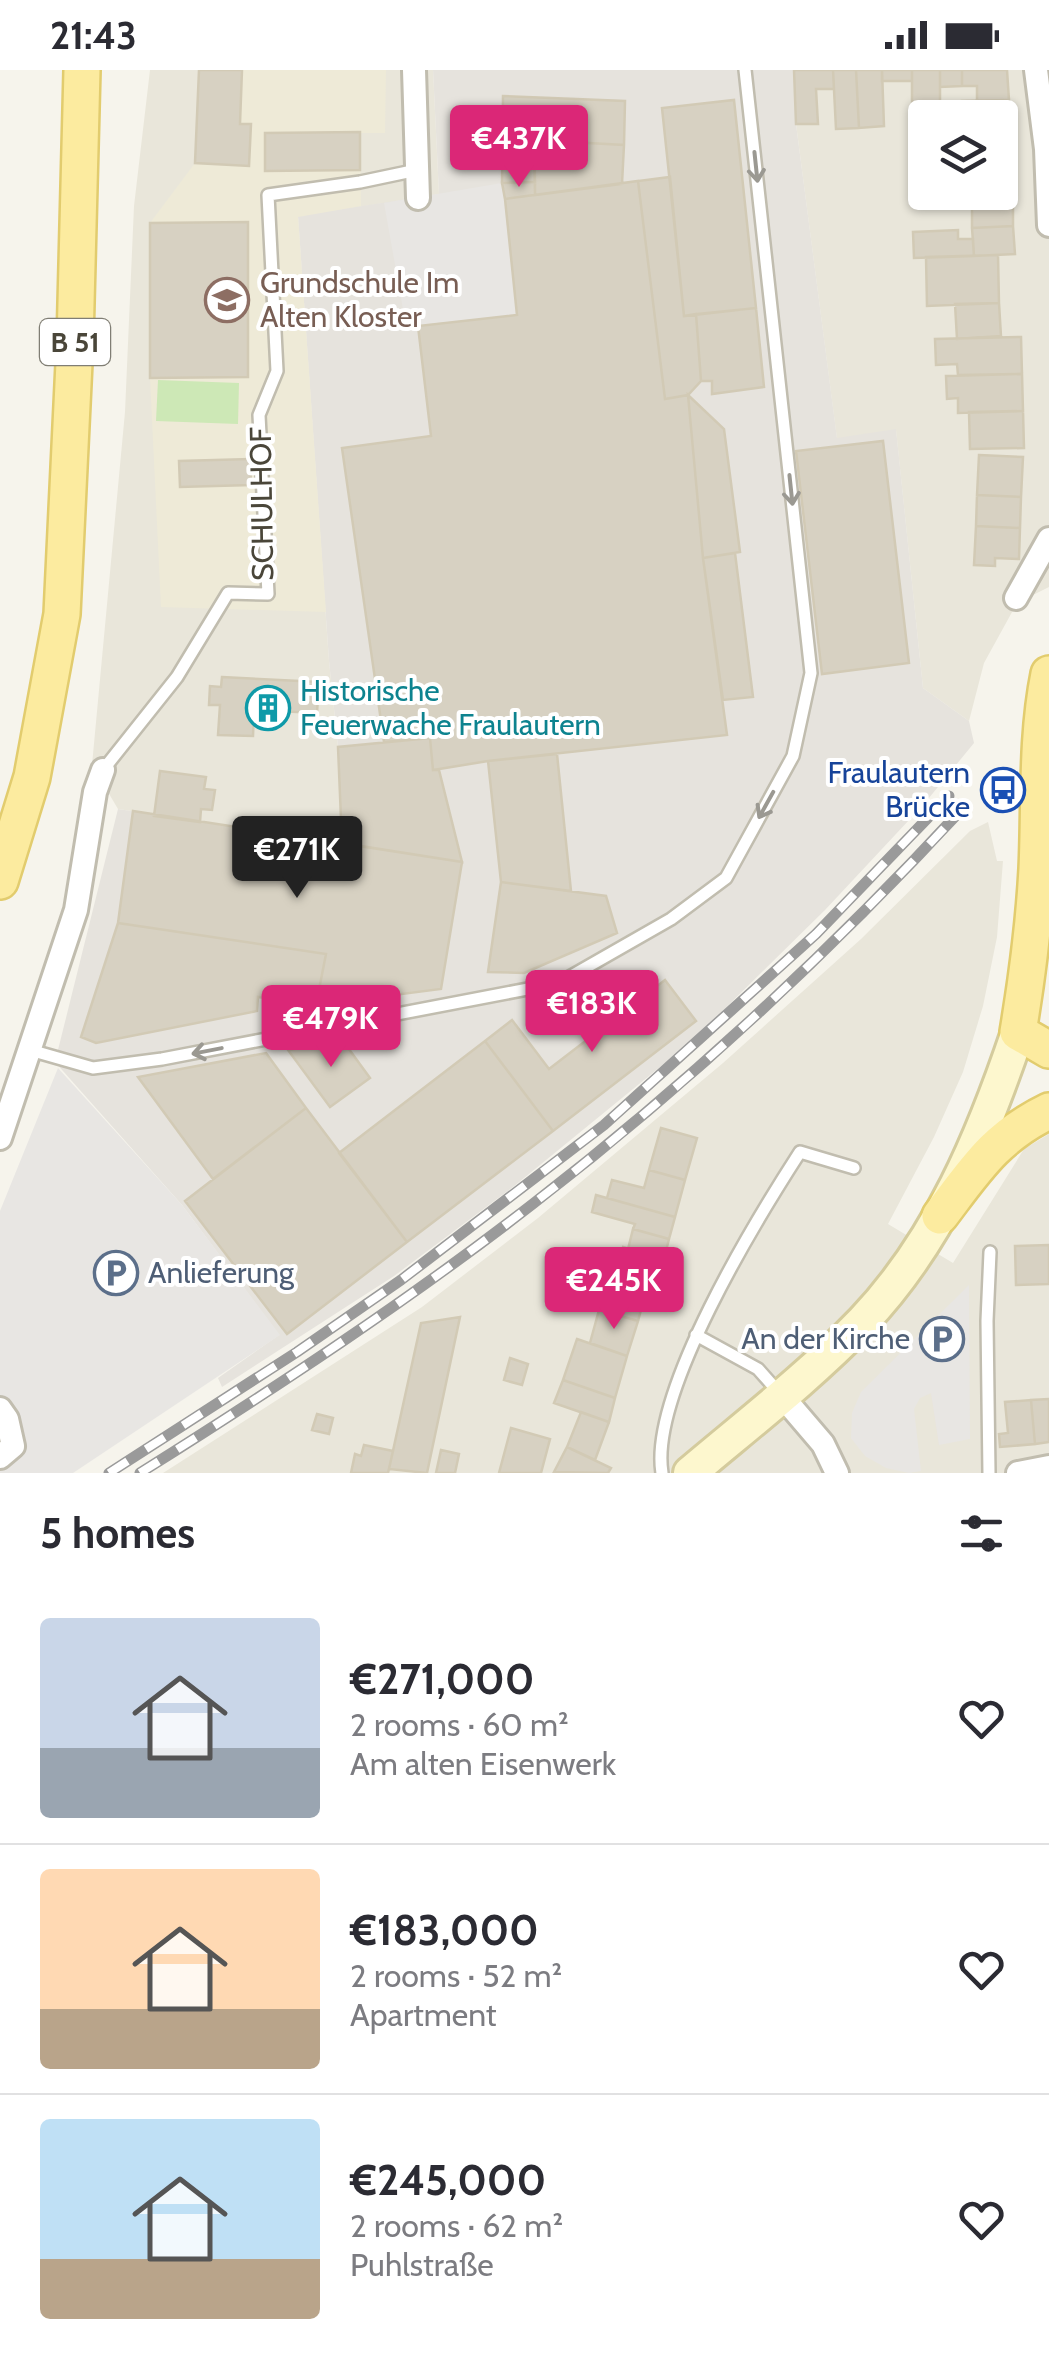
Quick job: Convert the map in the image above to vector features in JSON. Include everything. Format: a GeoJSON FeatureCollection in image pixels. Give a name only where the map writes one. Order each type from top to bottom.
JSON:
{"type":"FeatureCollection","features":[{"type":"Feature","properties":{"kind":"main road","name":"B 51"},"geometry":{"type":"LineString","coordinates":[[0,881],[32,777],[62,614],[82,70]]}},
{"type":"Feature","properties":{"kind":"main road"},"geometry":{"type":"LineString","coordinates":[[1049,674],[1037,788],[1031,955],[1018,1032],[1049,1050]]}},
{"type":"Feature","properties":{"kind":"main road"},"geometry":{"type":"LineString","coordinates":[[940,1216],[990,1151],[1020,1125],[1049,1111]]}},
{"type":"Feature","properties":{"kind":"street"},"geometry":{"type":"LineString","coordinates":[[414,70],[418,198]]}},
{"type":"Feature","properties":{"kind":"street"},"geometry":{"type":"LineString","coordinates":[[1036,70],[1046,150],[1049,225]]}},
{"type":"Feature","properties":{"kind":"street"},"geometry":{"type":"LineString","coordinates":[[1016,598],[1049,539]]}},
{"type":"Feature","properties":{"kind":"street"},"geometry":{"type":"LineString","coordinates":[[0,1138],[76,910],[95,792],[104,770]]}},
{"type":"Feature","properties":{"kind":"street"},"geometry":{"type":"LineString","coordinates":[[690,1473],[782,1396],[863,1320],[912,1259],[958,1184],[992,1107],[1018,1032]]}},
{"type":"Feature","properties":{"kind":"street"},"geometry":{"type":"LineString","coordinates":[[782,1396],[822,1444],[837,1473]]}},
{"type":"Feature","properties":{"kind":"street"},"geometry":{"type":"LineString","coordinates":[[0,1408],[13,1446],[0,1457]]}},
{"type":"Feature","properties":{"kind":"street"},"geometry":{"type":"LineString","coordinates":[[1018,1473],[1049,1467]]}},
{"type":"Feature","properties":{"kind":"lane"},"geometry":{"type":"LineString","coordinates":[[30,1050],[93,1068],[162,1060],[560,983],[671,919],[726,878],[793,756],[812,673],[745,70]]}},
{"type":"Feature","properties":{"kind":"lane","name":"SCHULHOF"},"geometry":{"type":"LineString","coordinates":[[104,770],[177,676],[228,593],[268,594],[260,415],[277,371],[268,195],[417,170]]}},
{"type":"Feature","properties":{"kind":"lane"},"geometry":{"type":"LineString","coordinates":[[662,1473],[663,1432],[696,1335],[764,1208],[800,1152],[854,1168]]}},
{"type":"Feature","properties":{"kind":"lane"},"geometry":{"type":"LineString","coordinates":[[989,1473],[990,1252]]}},
{"type":"Feature","properties":{"kind":"lane"},"geometry":{"type":"LineString","coordinates":[[696,1335],[758,1369],[782,1396]]}},
{"type":"Feature","properties":{"kind":"shaded area"},"geometry":{"type":"Polygon","coordinates":[[[150,70],[433,70],[439,194],[298,217],[342,843],[118,809],[92,765],[125,412],[134,206],[150,70]]]}},
{"type":"Feature","properties":{"kind":"shaded area","name":"Grundschule Im Alten Kloster"},"geometry":{"type":"Polygon","coordinates":[[[199,70],[386,70],[385,133],[360,133],[361,206],[298,217],[326,612],[161,607],[150,378],[150,223],[195,163],[199,70]]]}},
{"type":"Feature","properties":{"kind":"shaded area"},"geometry":{"type":"Polygon","coordinates":[[[433,70],[794,70],[796,124],[837,438],[896,429],[923,688],[969,721],[974,743],[924,804],[825,910],[693,1040],[513,1187],[394,1276],[222,1387],[218,1378],[279,1335],[182,1205],[55,1062],[118,809],[342,843],[298,216],[439,194],[433,70]]]}},
{"type":"Feature","properties":{"kind":"shaded area"},"geometry":{"type":"Polygon","coordinates":[[[794,70],[1049,70],[1049,587],[1017,603],[984,663],[969,721],[923,688],[896,430],[837,439],[796,124],[794,70]]]}},
{"type":"Feature","properties":{"kind":"shaded area"},"geometry":{"type":"Polygon","coordinates":[[[502,183],[517,315],[406,326],[384,203],[502,183]]]}},
{"type":"Feature","properties":{"kind":"shaded area"},"geometry":{"type":"Polygon","coordinates":[[[988,822],[997,861],[1003,861],[997,937],[983,1006],[963,1072],[888,1224],[953,1263],[1024,1149],[1049,1134],[1049,1473],[163,1473],[422,1307],[538,1218],[723,1063],[861,939],[970,831],[988,822]]]}},
{"type":"Feature","properties":{"kind":"shaded area","name":"Anlieferung"},"geometry":{"type":"Polygon","coordinates":[[[58,1068],[182,1205],[280,1335],[73,1473],[0,1473],[0,1211],[58,1068]]]}},
{"type":"Feature","properties":{"kind":"shaded area","name":"An der Kirche"},"geometry":{"type":"Polygon","coordinates":[[[969,1285],[970,1439],[939,1445],[931,1393],[920,1398],[914,1409],[921,1471],[909,1473],[886,1468],[865,1456],[851,1438],[852,1413],[861,1392],[969,1285]]]}},
{"type":"Feature","properties":{"kind":"green space"},"geometry":{"type":"Polygon","coordinates":[[[158,380],[239,383],[238,424],[156,421],[158,380]]]}},
{"type":"Feature","properties":{"kind":"building"},"geometry":{"type":"Polygon","coordinates":[[[199,70],[242,70],[240,124],[251,124],[249,166],[195,163],[199,70]]]}},
{"type":"Feature","properties":{"kind":"building"},"geometry":{"type":"Polygon","coordinates":[[[794,70],[833,70],[834,89],[816,89],[818,124],[796,124],[794,70]]]}},
{"type":"Feature","properties":{"kind":"building"},"geometry":{"type":"Polygon","coordinates":[[[833,70],[856,70],[859,128],[836,129],[833,70]]]}},
{"type":"Feature","properties":{"kind":"building"},"geometry":{"type":"Polygon","coordinates":[[[856,70],[882,70],[884,126],[859,128],[856,70]]]}},
{"type":"Feature","properties":{"kind":"building"},"geometry":{"type":"Polygon","coordinates":[[[882,70],[912,70],[912,81],[882,81],[882,70]]]}},
{"type":"Feature","properties":{"kind":"building"},"geometry":{"type":"Polygon","coordinates":[[[912,70],[940,70],[940,100],[912,100],[912,70]]]}},
{"type":"Feature","properties":{"kind":"building"},"geometry":{"type":"Polygon","coordinates":[[[940,70],[962,70],[962,86],[940,87],[940,70]]]}},
{"type":"Feature","properties":{"kind":"building"},"geometry":{"type":"Polygon","coordinates":[[[962,70],[1007,70],[1009,100],[977,100],[977,86],[962,86],[962,70]]]}},
{"type":"Feature","properties":{"kind":"building"},"geometry":{"type":"Polygon","coordinates":[[[503,96],[625,101],[624,145],[534,140],[535,182],[502,183],[503,96]]]}},
{"type":"Feature","properties":{"kind":"building"},"geometry":{"type":"Polygon","coordinates":[[[734,100],[756,308],[684,316],[662,108],[734,100]]]}},
{"type":"Feature","properties":{"kind":"building"},"geometry":{"type":"Polygon","coordinates":[[[360,132],[360,170],[265,171],[265,133],[360,132]]]}},
{"type":"Feature","properties":{"kind":"building"},"geometry":{"type":"Polygon","coordinates":[[[534,140],[624,145],[622,184],[535,195],[534,140]]]}},
{"type":"Feature","properties":{"kind":"building"},"geometry":{"type":"Polygon","coordinates":[[[670,177],[684,316],[696,314],[701,381],[688,395],[665,399],[638,181],[670,177]]]}},
{"type":"Feature","properties":{"kind":"building"},"geometry":{"type":"Polygon","coordinates":[[[638,181],[665,399],[688,395],[703,558],[727,735],[433,770],[430,738],[384,742],[342,448],[431,436],[418,326],[517,315],[505,199],[638,181]]]}},
{"type":"Feature","properties":{"kind":"building"},"geometry":{"type":"Polygon","coordinates":[[[535,182],[535,195],[505,199],[502,183],[535,182]]]}},
{"type":"Feature","properties":{"kind":"building"},"geometry":{"type":"Polygon","coordinates":[[[972,210],[1013,210],[1013,226],[972,228],[972,210]]]}},
{"type":"Feature","properties":{"kind":"building"},"geometry":{"type":"Polygon","coordinates":[[[248,222],[248,377],[150,378],[150,223],[248,222]]]}},
{"type":"Feature","properties":{"kind":"building"},"geometry":{"type":"Polygon","coordinates":[[[1013,226],[1015,254],[974,256],[972,228],[1013,226]]]}},
{"type":"Feature","properties":{"kind":"building"},"geometry":{"type":"Polygon","coordinates":[[[958,230],[958,239],[973,239],[974,256],[914,258],[913,232],[958,230]]]}},
{"type":"Feature","properties":{"kind":"building"},"geometry":{"type":"Polygon","coordinates":[[[998,255],[999,303],[927,306],[926,257],[998,255]]]}},
{"type":"Feature","properties":{"kind":"building"},"geometry":{"type":"Polygon","coordinates":[[[999,303],[1001,336],[957,339],[955,304],[999,303]]]}},
{"type":"Feature","properties":{"kind":"building"},"geometry":{"type":"Polygon","coordinates":[[[756,308],[764,387],[712,394],[712,381],[701,381],[696,314],[756,308]]]}},
{"type":"Feature","properties":{"kind":"building"},"geometry":{"type":"Polygon","coordinates":[[[1021,337],[1022,374],[958,375],[957,364],[936,365],[935,339],[1021,337]]]}},
{"type":"Feature","properties":{"kind":"building"},"geometry":{"type":"Polygon","coordinates":[[[1022,374],[1023,411],[958,413],[958,398],[947,399],[946,376],[1022,374]]]}},
{"type":"Feature","properties":{"kind":"building"},"geometry":{"type":"Polygon","coordinates":[[[688,395],[724,429],[740,552],[703,558],[688,395]]]}},
{"type":"Feature","properties":{"kind":"building"},"geometry":{"type":"Polygon","coordinates":[[[1023,411],[1024,448],[970,449],[969,412],[1023,411]]]}},
{"type":"Feature","properties":{"kind":"building"},"geometry":{"type":"Polygon","coordinates":[[[883,441],[909,663],[822,674],[796,451],[883,441]]]}},
{"type":"Feature","properties":{"kind":"building"},"geometry":{"type":"Polygon","coordinates":[[[979,455],[1023,457],[1021,497],[977,495],[979,455]]]}},
{"type":"Feature","properties":{"kind":"building"},"geometry":{"type":"Polygon","coordinates":[[[250,459],[251,485],[180,487],[179,461],[250,459]]]}},
{"type":"Feature","properties":{"kind":"building"},"geometry":{"type":"Polygon","coordinates":[[[977,495],[1021,497],[1020,528],[976,526],[977,495]]]}},
{"type":"Feature","properties":{"kind":"building"},"geometry":{"type":"Polygon","coordinates":[[[976,526],[1020,528],[1019,559],[995,558],[995,566],[974,565],[976,526]]]}},
{"type":"Feature","properties":{"kind":"building"},"geometry":{"type":"Polygon","coordinates":[[[735,553],[753,697],[723,700],[703,558],[735,553]]]}},
{"type":"Feature","properties":{"kind":"building","name":"Historische Feuerwache Fraulautern"},"geometry":{"type":"Polygon","coordinates":[[[222,677],[319,682],[317,713],[254,710],[253,736],[218,735],[220,705],[209,705],[210,686],[221,687],[222,677]]]}},
{"type":"Feature","properties":{"kind":"building"},"geometry":{"type":"Polygon","coordinates":[[[430,738],[433,770],[439,770],[462,862],[342,843],[338,747],[430,738]]]}},
{"type":"Feature","properties":{"kind":"building"},"geometry":{"type":"Polygon","coordinates":[[[557,754],[571,891],[501,882],[488,761],[557,754]]]}},
{"type":"Feature","properties":{"kind":"building"},"geometry":{"type":"Polygon","coordinates":[[[160,771],[206,777],[204,789],[215,790],[212,810],[201,809],[200,822],[154,816],[160,771]]]}},
{"type":"Feature","properties":{"kind":"building"},"geometry":{"type":"Polygon","coordinates":[[[133,811],[462,862],[441,989],[316,1005],[326,954],[118,923],[133,811]]]}},
{"type":"Feature","properties":{"kind":"building"},"geometry":{"type":"Polygon","coordinates":[[[501,882],[606,896],[617,933],[524,973],[488,972],[501,882]]]}},
{"type":"Feature","properties":{"kind":"building"},"geometry":{"type":"Polygon","coordinates":[[[118,923],[326,954],[316,1005],[258,997],[257,1011],[96,1043],[81,1037],[118,923]]]}},
{"type":"Feature","properties":{"kind":"building"},"geometry":{"type":"Polygon","coordinates":[[[665,980],[696,1021],[553,1131],[485,1041],[512,1020],[549,1069],[665,980]]]}},
{"type":"Feature","properties":{"kind":"building"},"geometry":{"type":"Polygon","coordinates":[[[343,1041],[370,1078],[330,1107],[288,1050],[343,1041]]]}},
{"type":"Feature","properties":{"kind":"building"},"geometry":{"type":"Polygon","coordinates":[[[485,1041],[553,1131],[407,1242],[339,1153],[485,1041]]]}},
{"type":"Feature","properties":{"kind":"building"},"geometry":{"type":"Polygon","coordinates":[[[266,1053],[306,1108],[213,1179],[138,1077],[266,1053]]]}},
{"type":"Feature","properties":{"kind":"building"},"geometry":{"type":"Polygon","coordinates":[[[306,1108],[407,1242],[287,1334],[185,1201],[306,1108]]]}},
{"type":"Feature","properties":{"kind":"building"},"geometry":{"type":"Polygon","coordinates":[[[661,1128],[697,1138],[685,1180],[649,1170],[661,1128]]]}},
{"type":"Feature","properties":{"kind":"building"},"geometry":{"type":"Polygon","coordinates":[[[649,1170],[685,1180],[675,1217],[607,1198],[612,1180],[644,1188],[649,1170]]]}},
{"type":"Feature","properties":{"kind":"building"},"geometry":{"type":"Polygon","coordinates":[[[596,1195],[675,1217],[669,1239],[592,1212],[596,1195]]]}},
{"type":"Feature","properties":{"kind":"building"},"geometry":{"type":"Polygon","coordinates":[[[633,1229],[669,1239],[664,1259],[628,1249],[633,1229]]]}},
{"type":"Feature","properties":{"kind":"building"},"geometry":{"type":"Polygon","coordinates":[[[1049,1245],[1049,1284],[1016,1285],[1015,1246],[1049,1245]]]}},
{"type":"Feature","properties":{"kind":"building"},"geometry":{"type":"Polygon","coordinates":[[[623,1247],[664,1259],[657,1287],[609,1273],[613,1259],[619,1260],[623,1247]]]}},
{"type":"Feature","properties":{"kind":"building"},"geometry":{"type":"Polygon","coordinates":[[[609,1273],[648,1284],[638,1321],[599,1310],[609,1273]]]}},
{"type":"Feature","properties":{"kind":"building"},"geometry":{"type":"Polygon","coordinates":[[[599,1310],[638,1321],[627,1356],[590,1343],[599,1310]]]}},
{"type":"Feature","properties":{"kind":"building"},"geometry":{"type":"Polygon","coordinates":[[[460,1317],[427,1473],[389,1469],[421,1323],[460,1317]]]}},
{"type":"Feature","properties":{"kind":"building"},"geometry":{"type":"Polygon","coordinates":[[[577,1339],[627,1356],[615,1398],[563,1380],[577,1339]]]}},
{"type":"Feature","properties":{"kind":"building"},"geometry":{"type":"Polygon","coordinates":[[[510,1358],[528,1364],[522,1385],[504,1380],[510,1358]]]}},
{"type":"Feature","properties":{"kind":"building"},"geometry":{"type":"Polygon","coordinates":[[[563,1380],[615,1398],[609,1422],[554,1403],[563,1380]]]}},
{"type":"Feature","properties":{"kind":"building"},"geometry":{"type":"Polygon","coordinates":[[[1049,1399],[1049,1442],[1035,1444],[1031,1400],[1049,1399]]]}},
{"type":"Feature","properties":{"kind":"building"},"geometry":{"type":"Polygon","coordinates":[[[1031,1400],[1035,1444],[1000,1447],[999,1434],[1008,1433],[1005,1402],[1031,1400]]]}},
{"type":"Feature","properties":{"kind":"building"},"geometry":{"type":"Polygon","coordinates":[[[581,1412],[609,1422],[595,1460],[567,1447],[581,1412]]]}},
{"type":"Feature","properties":{"kind":"building"},"geometry":{"type":"Polygon","coordinates":[[[317,1414],[333,1418],[329,1434],[312,1430],[317,1414]]]}},
{"type":"Feature","properties":{"kind":"building"},"geometry":{"type":"Polygon","coordinates":[[[511,1428],[550,1439],[541,1473],[499,1473],[511,1428]]]}},
{"type":"Feature","properties":{"kind":"building"},"geometry":{"type":"Polygon","coordinates":[[[364,1445],[393,1451],[388,1473],[351,1473],[355,1454],[361,1456],[364,1445]]]}},
{"type":"Feature","properties":{"kind":"building"},"geometry":{"type":"Polygon","coordinates":[[[567,1447],[611,1468],[608,1473],[554,1472],[567,1447]]]}},
{"type":"Feature","properties":{"kind":"building"},"geometry":{"type":"Polygon","coordinates":[[[441,1450],[459,1454],[455,1473],[436,1473],[441,1450]]]}},
{"type":"Feature","properties":{"kind":"railway"},"geometry":{"type":"LineString","coordinates":[[109,1473],[401,1280],[604,1125],[816,934],[949,796]]}},
{"type":"Feature","properties":{"kind":"railway"},"geometry":{"type":"LineString","coordinates":[[140,1473],[390,1309],[591,1158],[757,1014],[963,808]]}},
{"type":"Feature","properties":{"kind":"place","name":"Grundschule Im Alten Kloster"},"geometry":{"type":"Point","coordinates":[227,300]}},
{"type":"Feature","properties":{"kind":"place","name":"Historische Feuerwache Fraulautern"},"geometry":{"type":"Point","coordinates":[268,708]}},
{"type":"Feature","properties":{"kind":"place","name":"Fraulautern Brücke"},"geometry":{"type":"Point","coordinates":[1003,790]}},
{"type":"Feature","properties":{"kind":"place","name":"Anlieferung"},"geometry":{"type":"Point","coordinates":[116,1273]}},
{"type":"Feature","properties":{"kind":"place","name":"An der Kirche"},"geometry":{"type":"Point","coordinates":[942,1339]}}]}
